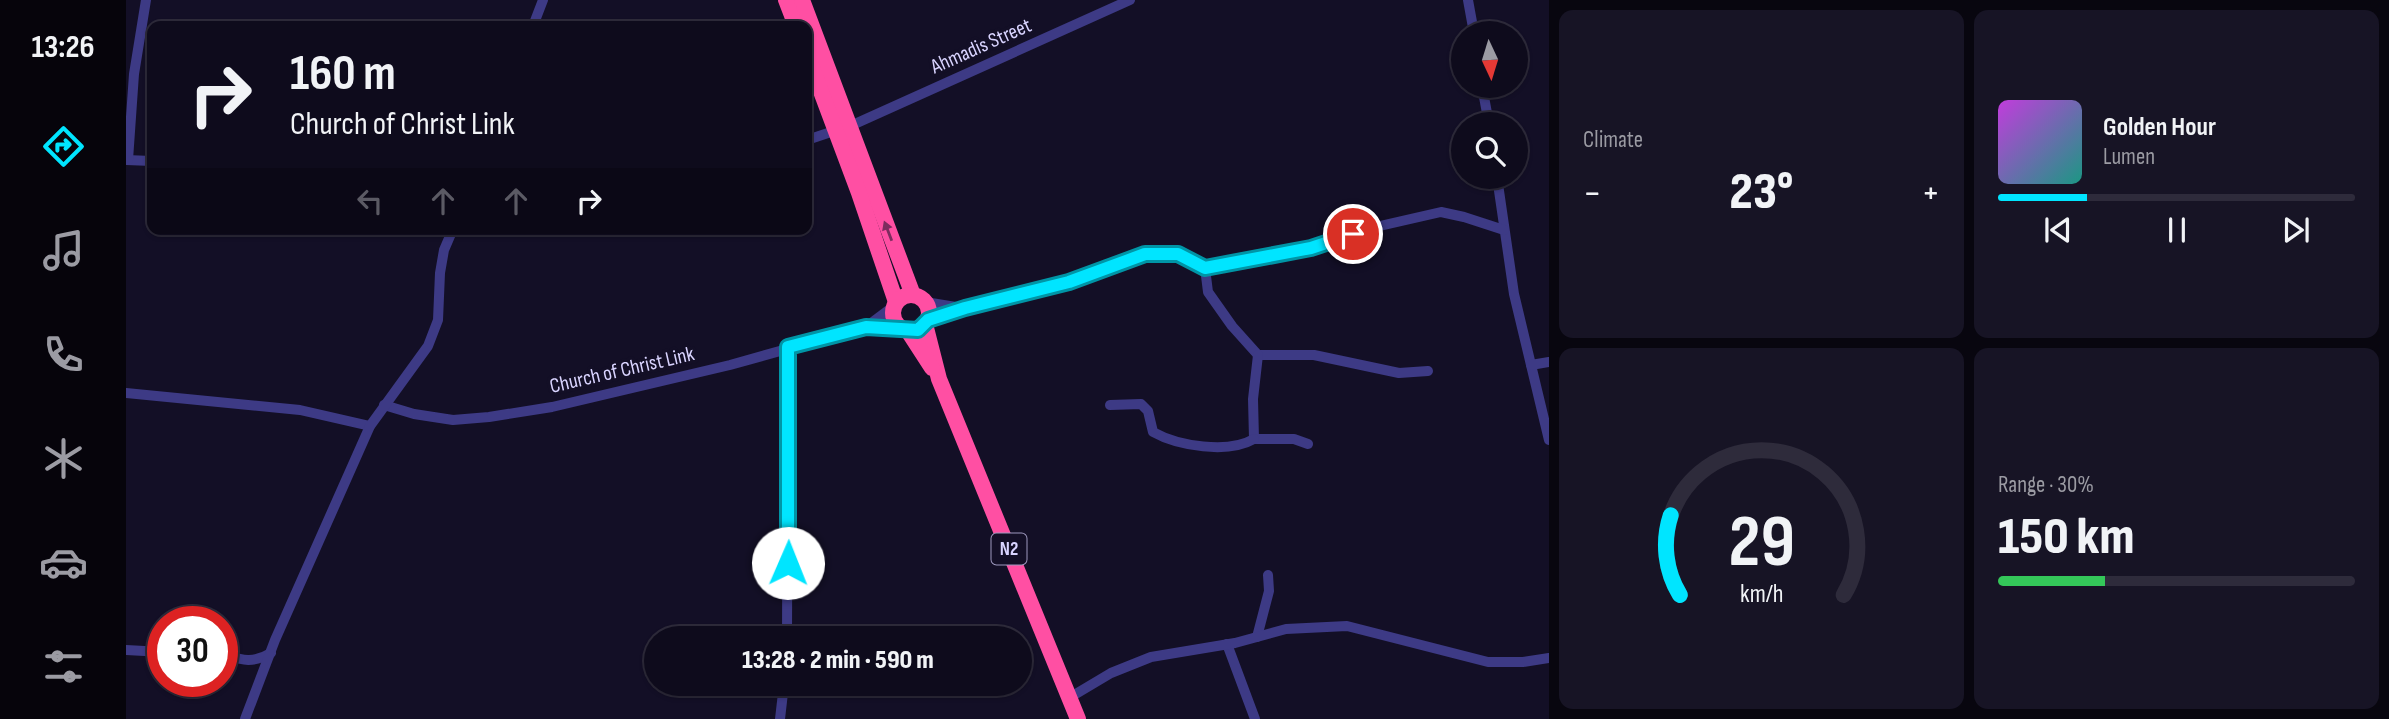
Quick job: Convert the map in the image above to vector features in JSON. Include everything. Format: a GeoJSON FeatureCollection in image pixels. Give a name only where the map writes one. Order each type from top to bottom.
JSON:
{"type":"FeatureCollection","features":[{"type":"Feature","properties":{"kind":"highway"},"geometry":{"type":"LineString","coordinates":[[786,0],[794,21]]}},
{"type":"Feature","properties":{"kind":"highway"},"geometry":{"type":"LineString","coordinates":[[802,0],[809,21]]}},
{"type":"Feature","properties":{"kind":"highway"},"geometry":{"type":"LineString","coordinates":[[812,31],[843,129],[895,304],[894,320],[904,329],[918,330],[926,322],[929,311],[919,298],[843,129],[812,64]]}},
{"type":"Feature","properties":{"kind":"highway"},"geometry":{"type":"LineString","coordinates":[[895,304],[904,296],[919,298]]}},
{"type":"Feature","properties":{"kind":"highway","name":"N2"},"geometry":{"type":"LineString","coordinates":[[926,322],[939,379],[1078,719]]}},
{"type":"Feature","properties":{"kind":"highway","name":"N2"},"geometry":{"type":"LineString","coordinates":[[904,329],[939,379]]}},
{"type":"Feature","properties":{"kind":"street"},"geometry":{"type":"LineString","coordinates":[[146,0],[134,74],[127,160],[147,161]]}},
{"type":"Feature","properties":{"kind":"street"},"geometry":{"type":"LineString","coordinates":[[535,21],[543,0]]}},
{"type":"Feature","properties":{"kind":"street","name":"Ahmadis Street"},"geometry":{"type":"LineString","coordinates":[[812,138],[843,129],[1130,0]]}},
{"type":"Feature","properties":{"kind":"street"},"geometry":{"type":"LineString","coordinates":[[1468,0],[1472,21]]}},
{"type":"Feature","properties":{"kind":"street"},"geometry":{"type":"LineString","coordinates":[[1499,189],[1514,295],[1549,440]]}},
{"type":"Feature","properties":{"kind":"street"},"geometry":{"type":"LineString","coordinates":[[926,322],[965,308],[1069,282],[1145,254],[1178,254],[1205,268],[1311,248],[1371,228],[1441,212],[1504,230]]}},
{"type":"Feature","properties":{"kind":"street"},"geometry":{"type":"LineString","coordinates":[[245,719],[370,426],[428,346],[438,320],[440,273],[444,250],[450,235]]}},
{"type":"Feature","properties":{"kind":"street"},"geometry":{"type":"LineString","coordinates":[[1205,268],[1208,292],[1258,355],[1253,399],[1254,439]]}},
{"type":"Feature","properties":{"kind":"street"},"geometry":{"type":"LineString","coordinates":[[919,298],[965,308]]}},
{"type":"Feature","properties":{"kind":"street","name":"Church of Christ Link"},"geometry":{"type":"LineString","coordinates":[[866,327],[895,304]]}},
{"type":"Feature","properties":{"kind":"street","name":"Church of Christ Link"},"geometry":{"type":"LineString","coordinates":[[384,405],[414,414],[453,420],[489,417],[552,407],[730,365],[866,327],[904,329]]}},
{"type":"Feature","properties":{"kind":"street"},"geometry":{"type":"LineString","coordinates":[[787,626],[788,347]]}},
{"type":"Feature","properties":{"kind":"street"},"geometry":{"type":"LineString","coordinates":[[1258,355],[1314,355],[1399,373],[1428,370]]}},
{"type":"Feature","properties":{"kind":"street"},"geometry":{"type":"LineString","coordinates":[[1531,365],[1549,362]]}},
{"type":"Feature","properties":{"kind":"street"},"geometry":{"type":"LineString","coordinates":[[126,393],[300,410],[370,426]]}},
{"type":"Feature","properties":{"kind":"street"},"geometry":{"type":"LineString","coordinates":[[1110,405],[1141,404],[1148,411],[1153,432],[1163,438],[1186,444],[1234,447],[1254,439],[1294,439],[1308,444]]}},
{"type":"Feature","properties":{"kind":"street"},"geometry":{"type":"LineString","coordinates":[[1257,637],[1269,591],[1268,575]]}},
{"type":"Feature","properties":{"kind":"street"},"geometry":{"type":"LineString","coordinates":[[1069,698],[1111,673],[1151,656],[1227,644],[1286,629],[1347,626],[1488,662],[1523,662],[1549,658]]}},
{"type":"Feature","properties":{"kind":"street"},"geometry":{"type":"LineString","coordinates":[[1227,644],[1255,719]]}},
{"type":"Feature","properties":{"kind":"street"},"geometry":{"type":"LineString","coordinates":[[126,650],[147,651]]}},
{"type":"Feature","properties":{"kind":"street"},"geometry":{"type":"LineString","coordinates":[[238,658],[259,660],[271,653]]}},
{"type":"Feature","properties":{"kind":"street"},"geometry":{"type":"LineString","coordinates":[[780,719],[783,696]]}},
{"type":"Feature","properties":{"kind":"route"},"geometry":{"type":"LineString","coordinates":[[788,563],[788,347],[866,327],[918,330],[928,320],[1069,282],[1145,254],[1178,254],[1205,268],[1311,248],[1353,234]]}}]}
